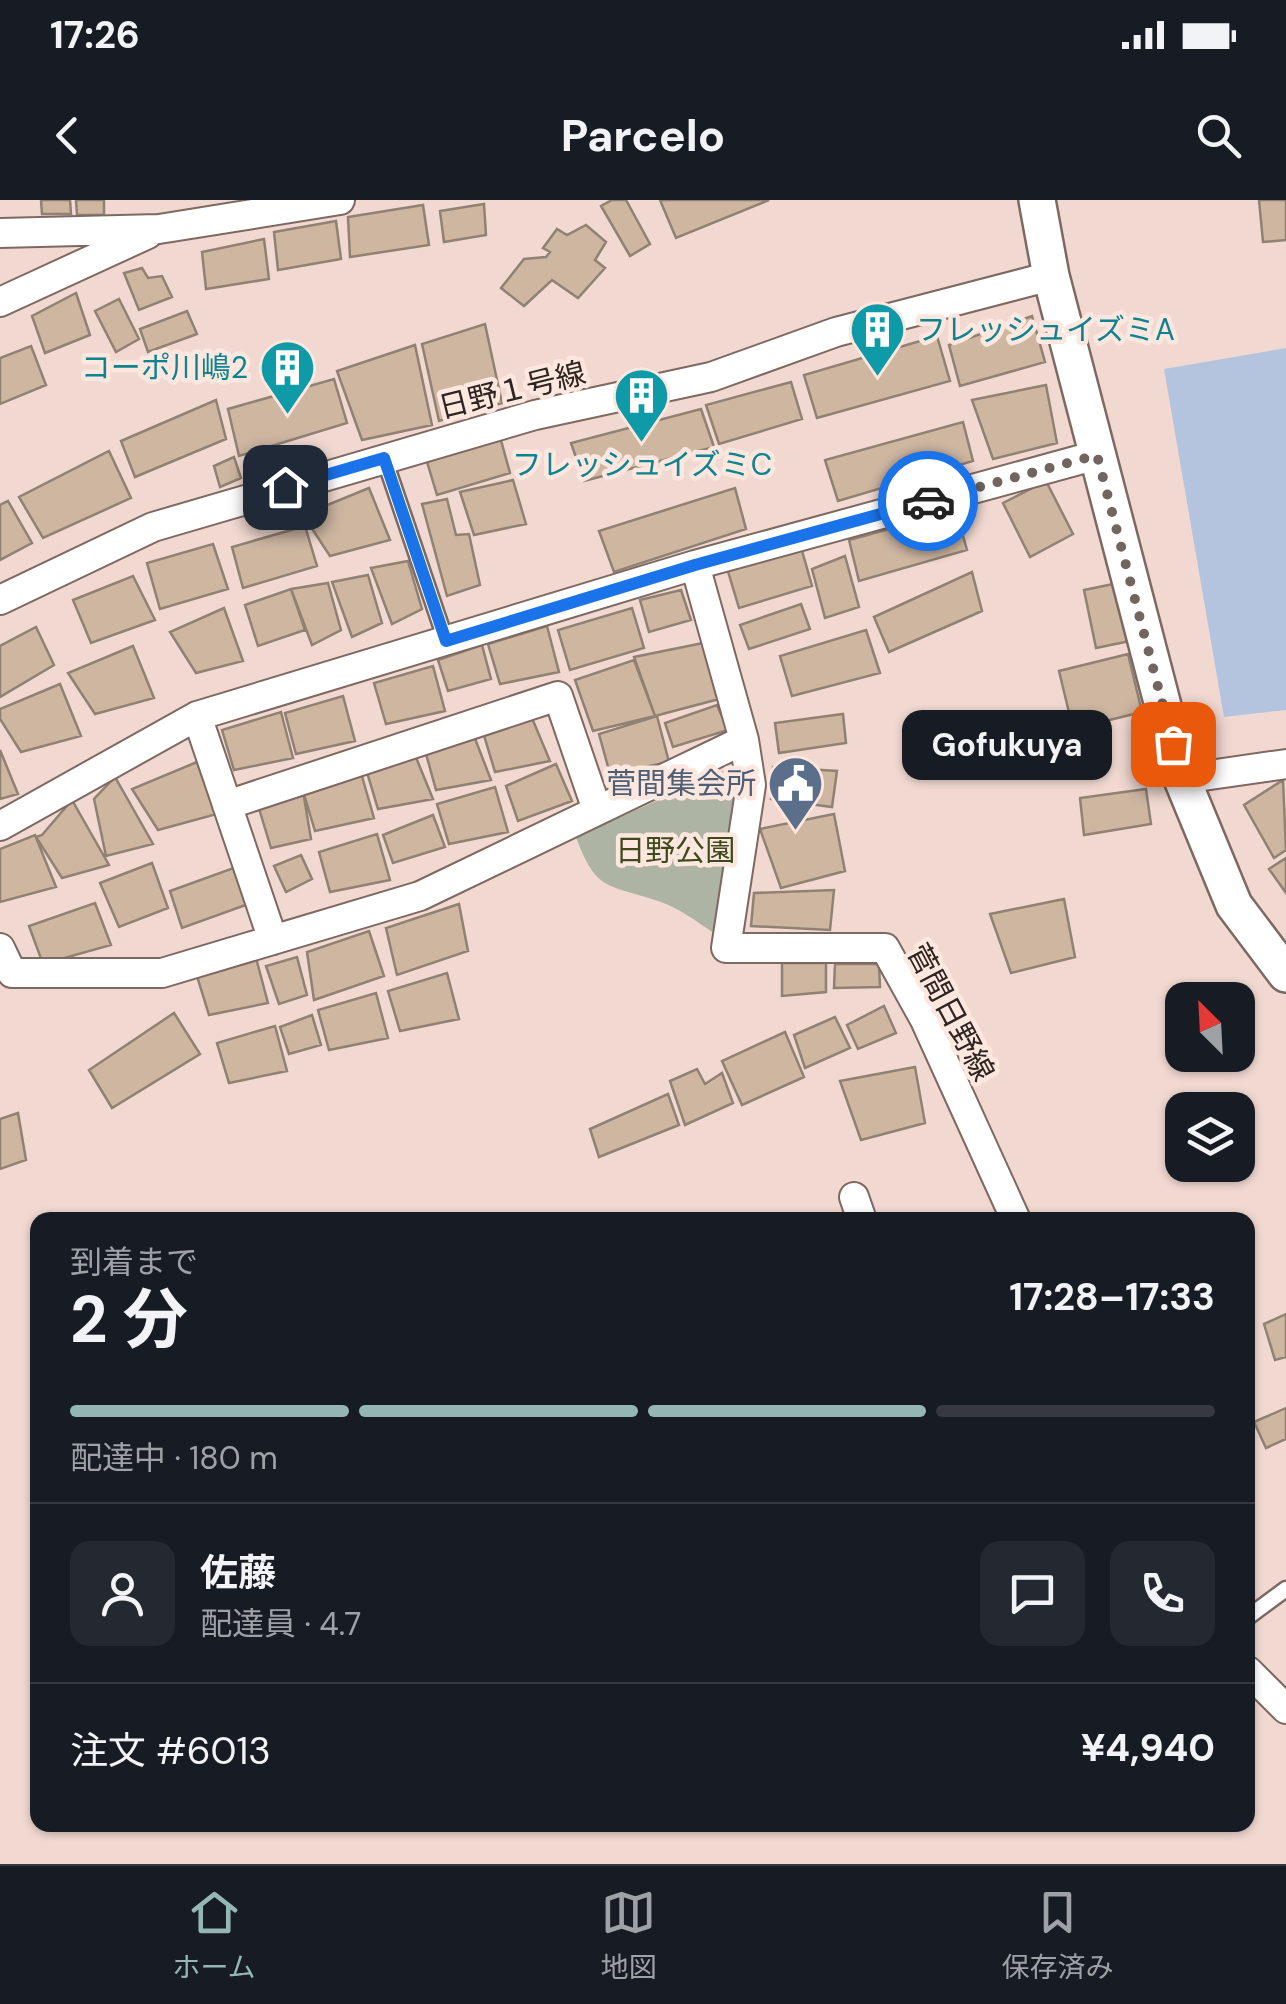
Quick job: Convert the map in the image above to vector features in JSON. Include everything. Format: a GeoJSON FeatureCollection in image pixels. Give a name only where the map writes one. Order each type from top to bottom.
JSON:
{"type":"FeatureCollection","features":[{"type":"Feature","properties":{"kind":"street"},"geometry":{"type":"LineString","coordinates":[[0,233],[159,230],[340,200]]}},
{"type":"Feature","properties":{"kind":"street"},"geometry":{"type":"LineString","coordinates":[[1037,200],[1051,276],[1182,780],[1234,905],[1286,974]]}},
{"type":"Feature","properties":{"kind":"street"},"geometry":{"type":"LineString","coordinates":[[0,302],[159,230]]}},
{"type":"Feature","properties":{"kind":"street","name":"日野１号線"},"geometry":{"type":"LineString","coordinates":[[0,600],[153,527],[535,415],[711,377],[836,332],[1051,276]]}},
{"type":"Feature","properties":{"kind":"street"},"geometry":{"type":"LineString","coordinates":[[0,826],[197,716],[695,565],[1097,455]]}},
{"type":"Feature","properties":{"kind":"street"},"geometry":{"type":"LineString","coordinates":[[0,948],[12,973],[162,973],[420,896],[744,740],[695,565]]}},
{"type":"Feature","properties":{"kind":"street"},"geometry":{"type":"LineString","coordinates":[[227,805],[558,696],[597,810]]}},
{"type":"Feature","properties":{"kind":"street"},"geometry":{"type":"LineString","coordinates":[[197,716],[273,940]]}},
{"type":"Feature","properties":{"kind":"street","name":"菅間日野線"},"geometry":{"type":"LineString","coordinates":[[744,740],[752,785],[726,948],[885,948],[925,1020],[1012,1212]]}},
{"type":"Feature","properties":{"kind":"street"},"geometry":{"type":"LineString","coordinates":[[1182,780],[1286,764]]}},
{"type":"Feature","properties":{"kind":"street"},"geometry":{"type":"LineString","coordinates":[[1255,1678],[1286,1709]]}},
{"type":"Feature","properties":{"kind":"lane"},"geometry":{"type":"LineString","coordinates":[[384,458],[446,641]]}},
{"type":"Feature","properties":{"kind":"lane"},"geometry":{"type":"LineString","coordinates":[[1255,1611],[1286,1589]]}},
{"type":"Feature","properties":{"kind":"green space","name":"日野公園"},"geometry":{"type":"Polygon","coordinates":[[[736,765],[745,786],[714,933],[673,907],[615,888],[590,868],[576,837],[736,765]]]}},
{"type":"Feature","properties":{"kind":"water"},"geometry":{"type":"Polygon","coordinates":[[[1286,348],[1286,710],[1224,717],[1164,369],[1286,348]]]}},
{"type":"Feature","properties":{"kind":"building"},"geometry":{"type":"Polygon","coordinates":[[[41,200],[70,200],[71,214],[42,214],[41,200]]]}},
{"type":"Feature","properties":{"kind":"building"},"geometry":{"type":"Polygon","coordinates":[[[76,200],[104,200],[104,215],[77,215],[76,200]]]}},
{"type":"Feature","properties":{"kind":"building"},"geometry":{"type":"Polygon","coordinates":[[[612,200],[626,200],[650,244],[630,256],[601,206],[612,200]]]}},
{"type":"Feature","properties":{"kind":"building"},"geometry":{"type":"Polygon","coordinates":[[[660,200],[769,200],[676,238],[660,200]]]}},
{"type":"Feature","properties":{"kind":"building"},"geometry":{"type":"Polygon","coordinates":[[[1259,200],[1286,200],[1286,240],[1263,242],[1259,200]]]}},
{"type":"Feature","properties":{"kind":"building"},"geometry":{"type":"Polygon","coordinates":[[[484,204],[486,235],[444,242],[440,211],[484,204]]]}},
{"type":"Feature","properties":{"kind":"building"},"geometry":{"type":"Polygon","coordinates":[[[423,205],[429,245],[350,257],[348,217],[423,205]]]}},
{"type":"Feature","properties":{"kind":"building"},"geometry":{"type":"Polygon","coordinates":[[[336,221],[341,259],[278,270],[274,232],[336,221]]]}},
{"type":"Feature","properties":{"kind":"building"},"geometry":{"type":"Polygon","coordinates":[[[586,225],[606,242],[595,260],[605,268],[578,298],[552,280],[524,306],[501,288],[524,259],[546,257],[550,252],[543,248],[557,229],[567,235],[586,225]]]}},
{"type":"Feature","properties":{"kind":"building"},"geometry":{"type":"Polygon","coordinates":[[[264,239],[269,279],[206,289],[202,252],[264,239]]]}},
{"type":"Feature","properties":{"kind":"building"},"geometry":{"type":"Polygon","coordinates":[[[142,268],[148,278],[162,276],[172,297],[139,310],[124,273],[142,268]]]}},
{"type":"Feature","properties":{"kind":"building"},"geometry":{"type":"Polygon","coordinates":[[[76,293],[90,335],[45,353],[32,316],[76,293]]]}},
{"type":"Feature","properties":{"kind":"building"},"geometry":{"type":"Polygon","coordinates":[[[119,299],[139,339],[116,352],[95,311],[119,299]]]}},
{"type":"Feature","properties":{"kind":"building"},"geometry":{"type":"Polygon","coordinates":[[[187,311],[197,334],[148,352],[140,329],[187,311]]]}},
{"type":"Feature","properties":{"kind":"building"},"geometry":{"type":"Polygon","coordinates":[[[1032,316],[1045,362],[960,386],[949,345],[1032,316]]]}},
{"type":"Feature","properties":{"kind":"building"},"geometry":{"type":"Polygon","coordinates":[[[485,324],[502,403],[439,421],[422,344],[485,324]]]}},
{"type":"Feature","properties":{"kind":"building","name":"フレッシュイズミA"},"geometry":{"type":"Polygon","coordinates":[[[937,336],[950,381],[817,418],[804,375],[937,336]]]}},
{"type":"Feature","properties":{"kind":"building"},"geometry":{"type":"Polygon","coordinates":[[[415,345],[432,425],[362,440],[337,371],[415,345]]]}},
{"type":"Feature","properties":{"kind":"building"},"geometry":{"type":"Polygon","coordinates":[[[31,346],[46,385],[0,404],[0,358],[31,346]]]}},
{"type":"Feature","properties":{"kind":"building","name":"コーポ川嶋2"},"geometry":{"type":"Polygon","coordinates":[[[334,379],[347,423],[239,456],[228,409],[334,379]]]}},
{"type":"Feature","properties":{"kind":"building"},"geometry":{"type":"Polygon","coordinates":[[[791,382],[802,419],[719,444],[706,405],[791,382]]]}},
{"type":"Feature","properties":{"kind":"building"},"geometry":{"type":"Polygon","coordinates":[[[1046,385],[1057,443],[993,459],[972,400],[1046,385]]]}},
{"type":"Feature","properties":{"kind":"building"},"geometry":{"type":"Polygon","coordinates":[[[216,400],[226,439],[135,477],[121,441],[216,400]]]}},
{"type":"Feature","properties":{"kind":"building","name":"フレッシュイズミC"},"geometry":{"type":"Polygon","coordinates":[[[701,409],[714,447],[584,481],[571,443],[701,409]]]}},
{"type":"Feature","properties":{"kind":"building"},"geometry":{"type":"Polygon","coordinates":[[[963,422],[973,461],[838,501],[825,460],[963,422]]]}},
{"type":"Feature","properties":{"kind":"building"},"geometry":{"type":"Polygon","coordinates":[[[499,433],[510,473],[437,495],[425,455],[499,433]]]}},
{"type":"Feature","properties":{"kind":"building"},"geometry":{"type":"Polygon","coordinates":[[[109,451],[131,498],[43,538],[19,497],[109,451]]]}},
{"type":"Feature","properties":{"kind":"building"},"geometry":{"type":"Polygon","coordinates":[[[234,457],[241,478],[220,487],[214,466],[234,457]]]}},
{"type":"Feature","properties":{"kind":"building"},"geometry":{"type":"Polygon","coordinates":[[[513,480],[526,524],[474,535],[460,492],[513,480]]]}},
{"type":"Feature","properties":{"kind":"building"},"geometry":{"type":"Polygon","coordinates":[[[1046,481],[1073,534],[1030,557],[1003,503],[1046,481]]]}},
{"type":"Feature","properties":{"kind":"building"},"geometry":{"type":"Polygon","coordinates":[[[369,488],[390,540],[330,556],[303,515],[369,488]]]}},
{"type":"Feature","properties":{"kind":"building"},"geometry":{"type":"Polygon","coordinates":[[[735,488],[746,529],[614,572],[599,531],[735,488]]]}},
{"type":"Feature","properties":{"kind":"building"},"geometry":{"type":"Polygon","coordinates":[[[447,499],[456,535],[469,534],[480,585],[447,596],[422,504],[447,499]]]}},
{"type":"Feature","properties":{"kind":"building"},"geometry":{"type":"Polygon","coordinates":[[[8,501],[32,543],[0,560],[0,505],[8,501]]]}},
{"type":"Feature","properties":{"kind":"building"},"geometry":{"type":"Polygon","coordinates":[[[956,511],[967,550],[859,581],[849,540],[956,511]]]}},
{"type":"Feature","properties":{"kind":"building"},"geometry":{"type":"Polygon","coordinates":[[[305,526],[317,566],[243,588],[232,547],[305,526]]]}},
{"type":"Feature","properties":{"kind":"building"},"geometry":{"type":"Polygon","coordinates":[[[213,544],[228,589],[160,609],[147,563],[213,544]]]}},
{"type":"Feature","properties":{"kind":"building"},"geometry":{"type":"Polygon","coordinates":[[[801,547],[812,586],[739,608],[727,568],[801,547]]]}},
{"type":"Feature","properties":{"kind":"building"},"geometry":{"type":"Polygon","coordinates":[[[845,556],[859,607],[825,618],[812,569],[845,556]]]}},
{"type":"Feature","properties":{"kind":"building"},"geometry":{"type":"Polygon","coordinates":[[[408,561],[422,609],[392,624],[371,568],[408,561]]]}},
{"type":"Feature","properties":{"kind":"building"},"geometry":{"type":"Polygon","coordinates":[[[972,572],[982,611],[889,652],[874,617],[972,572]]]}},
{"type":"Feature","properties":{"kind":"building"},"geometry":{"type":"Polygon","coordinates":[[[368,575],[382,623],[352,637],[332,582],[368,575]]]}},
{"type":"Feature","properties":{"kind":"building"},"geometry":{"type":"Polygon","coordinates":[[[133,576],[155,620],[91,643],[73,600],[133,576]]]}},
{"type":"Feature","properties":{"kind":"building"},"geometry":{"type":"Polygon","coordinates":[[[1123,582],[1135,640],[1096,648],[1084,590],[1123,582]]]}},
{"type":"Feature","properties":{"kind":"building"},"geometry":{"type":"Polygon","coordinates":[[[328,583],[341,630],[312,645],[291,589],[328,583]]]}},
{"type":"Feature","properties":{"kind":"building"},"geometry":{"type":"Polygon","coordinates":[[[291,589],[305,630],[258,646],[245,605],[291,589]]]}},
{"type":"Feature","properties":{"kind":"building"},"geometry":{"type":"Polygon","coordinates":[[[681,590],[691,620],[649,632],[640,600],[681,590]]]}},
{"type":"Feature","properties":{"kind":"building"},"geometry":{"type":"Polygon","coordinates":[[[801,604],[810,629],[749,649],[740,625],[801,604]]]}},
{"type":"Feature","properties":{"kind":"building"},"geometry":{"type":"Polygon","coordinates":[[[224,608],[243,661],[196,673],[170,632],[224,608]]]}},
{"type":"Feature","properties":{"kind":"building"},"geometry":{"type":"Polygon","coordinates":[[[632,608],[644,648],[570,670],[558,630],[632,608]]]}},
{"type":"Feature","properties":{"kind":"building"},"geometry":{"type":"Polygon","coordinates":[[[547,626],[559,672],[500,684],[488,644],[547,626]]]}},
{"type":"Feature","properties":{"kind":"building"},"geometry":{"type":"Polygon","coordinates":[[[36,627],[54,665],[0,697],[0,646],[36,627]]]}},
{"type":"Feature","properties":{"kind":"building"},"geometry":{"type":"Polygon","coordinates":[[[866,630],[880,673],[792,696],[780,656],[866,630]]]}},
{"type":"Feature","properties":{"kind":"building"},"geometry":{"type":"Polygon","coordinates":[[[708,642],[719,699],[655,716],[634,657],[708,642]]]}},
{"type":"Feature","properties":{"kind":"building"},"geometry":{"type":"Polygon","coordinates":[[[482,645],[491,679],[448,691],[438,660],[482,645]]]}},
{"type":"Feature","properties":{"kind":"building"},"geometry":{"type":"Polygon","coordinates":[[[133,646],[154,698],[95,714],[68,673],[133,646]]]}},
{"type":"Feature","properties":{"kind":"building"},"geometry":{"type":"Polygon","coordinates":[[[1128,654],[1142,712],[1073,729],[1059,671],[1128,654]]]}},
{"type":"Feature","properties":{"kind":"building"},"geometry":{"type":"Polygon","coordinates":[[[634,660],[655,716],[593,731],[575,680],[634,660]]]}},
{"type":"Feature","properties":{"kind":"building"},"geometry":{"type":"Polygon","coordinates":[[[433,666],[445,711],[386,724],[374,683],[433,666]]]}},
{"type":"Feature","properties":{"kind":"building"},"geometry":{"type":"Polygon","coordinates":[[[60,684],[81,736],[21,752],[0,719],[0,709],[60,684]]]}},
{"type":"Feature","properties":{"kind":"building"},"geometry":{"type":"Polygon","coordinates":[[[343,696],[355,741],[296,754],[285,713],[343,696]]]}},
{"type":"Feature","properties":{"kind":"building"},"geometry":{"type":"Polygon","coordinates":[[[717,705],[728,730],[673,747],[665,723],[717,705]]]}},
{"type":"Feature","properties":{"kind":"building"},"geometry":{"type":"Polygon","coordinates":[[[281,712],[293,758],[234,770],[222,730],[281,712]]]}},
{"type":"Feature","properties":{"kind":"building"},"geometry":{"type":"Polygon","coordinates":[[[843,714],[846,743],[779,753],[775,723],[843,714]]]}},
{"type":"Feature","properties":{"kind":"building"},"geometry":{"type":"Polygon","coordinates":[[[657,716],[669,762],[610,774],[599,734],[657,716]]]}},
{"type":"Feature","properties":{"kind":"building"},"geometry":{"type":"Polygon","coordinates":[[[532,718],[550,761],[495,772],[483,732],[532,718]]]}},
{"type":"Feature","properties":{"kind":"building"},"geometry":{"type":"Polygon","coordinates":[[[474,736],[491,780],[436,790],[425,750],[474,736]]]}},
{"type":"Feature","properties":{"kind":"building"},"geometry":{"type":"Polygon","coordinates":[[[0,750],[18,794],[0,799],[0,750]]]}},
{"type":"Feature","properties":{"kind":"building"},"geometry":{"type":"Polygon","coordinates":[[[415,755],[433,799],[378,809],[366,769],[415,755]]]}},
{"type":"Feature","properties":{"kind":"building"},"geometry":{"type":"Polygon","coordinates":[[[197,762],[217,814],[158,830],[132,789],[197,762]]]}},
{"type":"Feature","properties":{"kind":"building"},"geometry":{"type":"Polygon","coordinates":[[[556,764],[572,801],[518,821],[506,786],[556,764]]]}},
{"type":"Feature","properties":{"kind":"building"},"geometry":{"type":"Polygon","coordinates":[[[773,767],[837,771],[832,807],[771,799],[773,767]]]}},
{"type":"Feature","properties":{"kind":"building"},"geometry":{"type":"Polygon","coordinates":[[[361,773],[374,818],[315,831],[303,791],[361,773]]]}},
{"type":"Feature","properties":{"kind":"building"},"geometry":{"type":"Polygon","coordinates":[[[115,777],[153,844],[106,856],[94,799],[115,777]]]}},
{"type":"Feature","properties":{"kind":"building"},"geometry":{"type":"Polygon","coordinates":[[[1283,780],[1286,850],[1274,858],[1244,805],[1283,780]]]}},
{"type":"Feature","properties":{"kind":"building"},"geometry":{"type":"Polygon","coordinates":[[[495,787],[508,832],[449,844],[437,804],[495,787]]]}},
{"type":"Feature","properties":{"kind":"building"},"geometry":{"type":"Polygon","coordinates":[[[1146,789],[1151,824],[1084,835],[1080,798],[1146,789]]]}},
{"type":"Feature","properties":{"kind":"building"},"geometry":{"type":"Polygon","coordinates":[[[303,791],[311,839],[271,848],[257,802],[303,791]]]}},
{"type":"Feature","properties":{"kind":"building"},"geometry":{"type":"Polygon","coordinates":[[[72,800],[109,865],[62,878],[36,837],[72,800]]]}},
{"type":"Feature","properties":{"kind":"building"},"geometry":{"type":"Polygon","coordinates":[[[834,814],[845,871],[781,888],[760,829],[834,814]]]}},
{"type":"Feature","properties":{"kind":"building"},"geometry":{"type":"Polygon","coordinates":[[[433,815],[445,847],[393,863],[383,835],[433,815]]]}},
{"type":"Feature","properties":{"kind":"building"},"geometry":{"type":"Polygon","coordinates":[[[377,834],[390,880],[330,892],[319,852],[377,834]]]}},
{"type":"Feature","properties":{"kind":"building"},"geometry":{"type":"Polygon","coordinates":[[[35,835],[56,887],[0,902],[0,849],[35,835]]]}},
{"type":"Feature","properties":{"kind":"building"},"geometry":{"type":"Polygon","coordinates":[[[301,855],[312,879],[286,892],[274,866],[301,855]]]}},
{"type":"Feature","properties":{"kind":"building"},"geometry":{"type":"Polygon","coordinates":[[[1286,858],[1286,893],[1269,869],[1286,858]]]}},
{"type":"Feature","properties":{"kind":"building"},"geometry":{"type":"Polygon","coordinates":[[[152,863],[168,908],[119,927],[100,883],[152,863]]]}},
{"type":"Feature","properties":{"kind":"building"},"geometry":{"type":"Polygon","coordinates":[[[239,866],[254,902],[182,928],[170,891],[239,866]]]}},
{"type":"Feature","properties":{"kind":"building"},"geometry":{"type":"Polygon","coordinates":[[[834,890],[830,930],[751,926],[754,893],[834,890]]]}},
{"type":"Feature","properties":{"kind":"building"},"geometry":{"type":"Polygon","coordinates":[[[1064,899],[1075,957],[1011,973],[990,914],[1064,899]]]}},
{"type":"Feature","properties":{"kind":"building"},"geometry":{"type":"Polygon","coordinates":[[[95,903],[111,945],[43,964],[29,926],[95,903]]]}},
{"type":"Feature","properties":{"kind":"building"},"geometry":{"type":"Polygon","coordinates":[[[459,904],[468,951],[397,975],[386,928],[459,904]]]}},
{"type":"Feature","properties":{"kind":"building"},"geometry":{"type":"Polygon","coordinates":[[[369,931],[384,976],[314,1000],[307,952],[369,931]]]}},
{"type":"Feature","properties":{"kind":"building"},"geometry":{"type":"Polygon","coordinates":[[[297,957],[307,995],[279,1004],[266,966],[297,957]]]}},
{"type":"Feature","properties":{"kind":"building"},"geometry":{"type":"Polygon","coordinates":[[[256,958],[268,1003],[209,1015],[197,976],[256,958]]]}},
{"type":"Feature","properties":{"kind":"building"},"geometry":{"type":"Polygon","coordinates":[[[782,963],[826,963],[826,992],[782,996],[782,963]]]}},
{"type":"Feature","properties":{"kind":"building"},"geometry":{"type":"Polygon","coordinates":[[[835,964],[879,964],[880,987],[834,988],[835,964]]]}},
{"type":"Feature","properties":{"kind":"building"},"geometry":{"type":"Polygon","coordinates":[[[447,973],[459,1019],[400,1031],[388,991],[447,973]]]}},
{"type":"Feature","properties":{"kind":"building"},"geometry":{"type":"Polygon","coordinates":[[[376,993],[388,1038],[329,1050],[318,1010],[376,993]]]}},
{"type":"Feature","properties":{"kind":"building"},"geometry":{"type":"Polygon","coordinates":[[[884,1006],[896,1033],[858,1049],[847,1025],[884,1006]]]}},
{"type":"Feature","properties":{"kind":"building"},"geometry":{"type":"Polygon","coordinates":[[[174,1013],[200,1054],[112,1108],[89,1070],[174,1013]]]}},
{"type":"Feature","properties":{"kind":"building"},"geometry":{"type":"Polygon","coordinates":[[[312,1015],[321,1045],[289,1054],[280,1027],[312,1015]]]}},
{"type":"Feature","properties":{"kind":"building"},"geometry":{"type":"Polygon","coordinates":[[[835,1017],[850,1048],[805,1068],[794,1035],[835,1017]]]}},
{"type":"Feature","properties":{"kind":"building"},"geometry":{"type":"Polygon","coordinates":[[[275,1026],[287,1071],[229,1083],[217,1043],[275,1026]]]}},
{"type":"Feature","properties":{"kind":"building"},"geometry":{"type":"Polygon","coordinates":[[[785,1032],[804,1077],[742,1105],[722,1061],[785,1032]]]}},
{"type":"Feature","properties":{"kind":"building"},"geometry":{"type":"Polygon","coordinates":[[[915,1067],[925,1123],[861,1140],[840,1081],[915,1067]]]}},
{"type":"Feature","properties":{"kind":"building"},"geometry":{"type":"Polygon","coordinates":[[[697,1069],[705,1084],[722,1073],[733,1103],[685,1125],[670,1081],[697,1069]]]}},
{"type":"Feature","properties":{"kind":"building"},"geometry":{"type":"Polygon","coordinates":[[[668,1094],[679,1125],[599,1157],[590,1129],[668,1094]]]}},
{"type":"Feature","properties":{"kind":"building"},"geometry":{"type":"Polygon","coordinates":[[[18,1113],[26,1160],[0,1169],[0,1119],[18,1113]]]}},
{"type":"Feature","properties":{"kind":"building"},"geometry":{"type":"Polygon","coordinates":[[[1286,1314],[1286,1357],[1275,1360],[1264,1324],[1286,1314]]]}},
{"type":"Feature","properties":{"kind":"building"},"geometry":{"type":"Polygon","coordinates":[[[1286,1408],[1286,1439],[1266,1448],[1255,1422],[1286,1408]]]}},
{"type":"Feature","properties":{"kind":"way so far"},"geometry":{"type":"LineString","coordinates":[[928,501],[1097,455],[1173,744]]}},
{"type":"Feature","properties":{"kind":"place","name":"フレッシュイズミA"},"geometry":{"type":"Point","coordinates":[877,378]}},
{"type":"Feature","properties":{"kind":"place","name":"コーポ川嶋2"},"geometry":{"type":"Point","coordinates":[287,416]}},
{"type":"Feature","properties":{"kind":"place","name":"フレッシュイズミC"},"geometry":{"type":"Point","coordinates":[642,445]}},
{"type":"Feature","properties":{"kind":"place","name":"Gofukuya"},"geometry":{"type":"Point","coordinates":[1173,744]}},
{"type":"Feature","properties":{"kind":"place","name":"菅間集会所"},"geometry":{"type":"Point","coordinates":[795,832]}},
{"type":"Feature","properties":{"kind":"route"},"geometry":{"type":"LineString","coordinates":[[285,487],[384,458],[446,641],[695,565],[928,501]]}}]}
